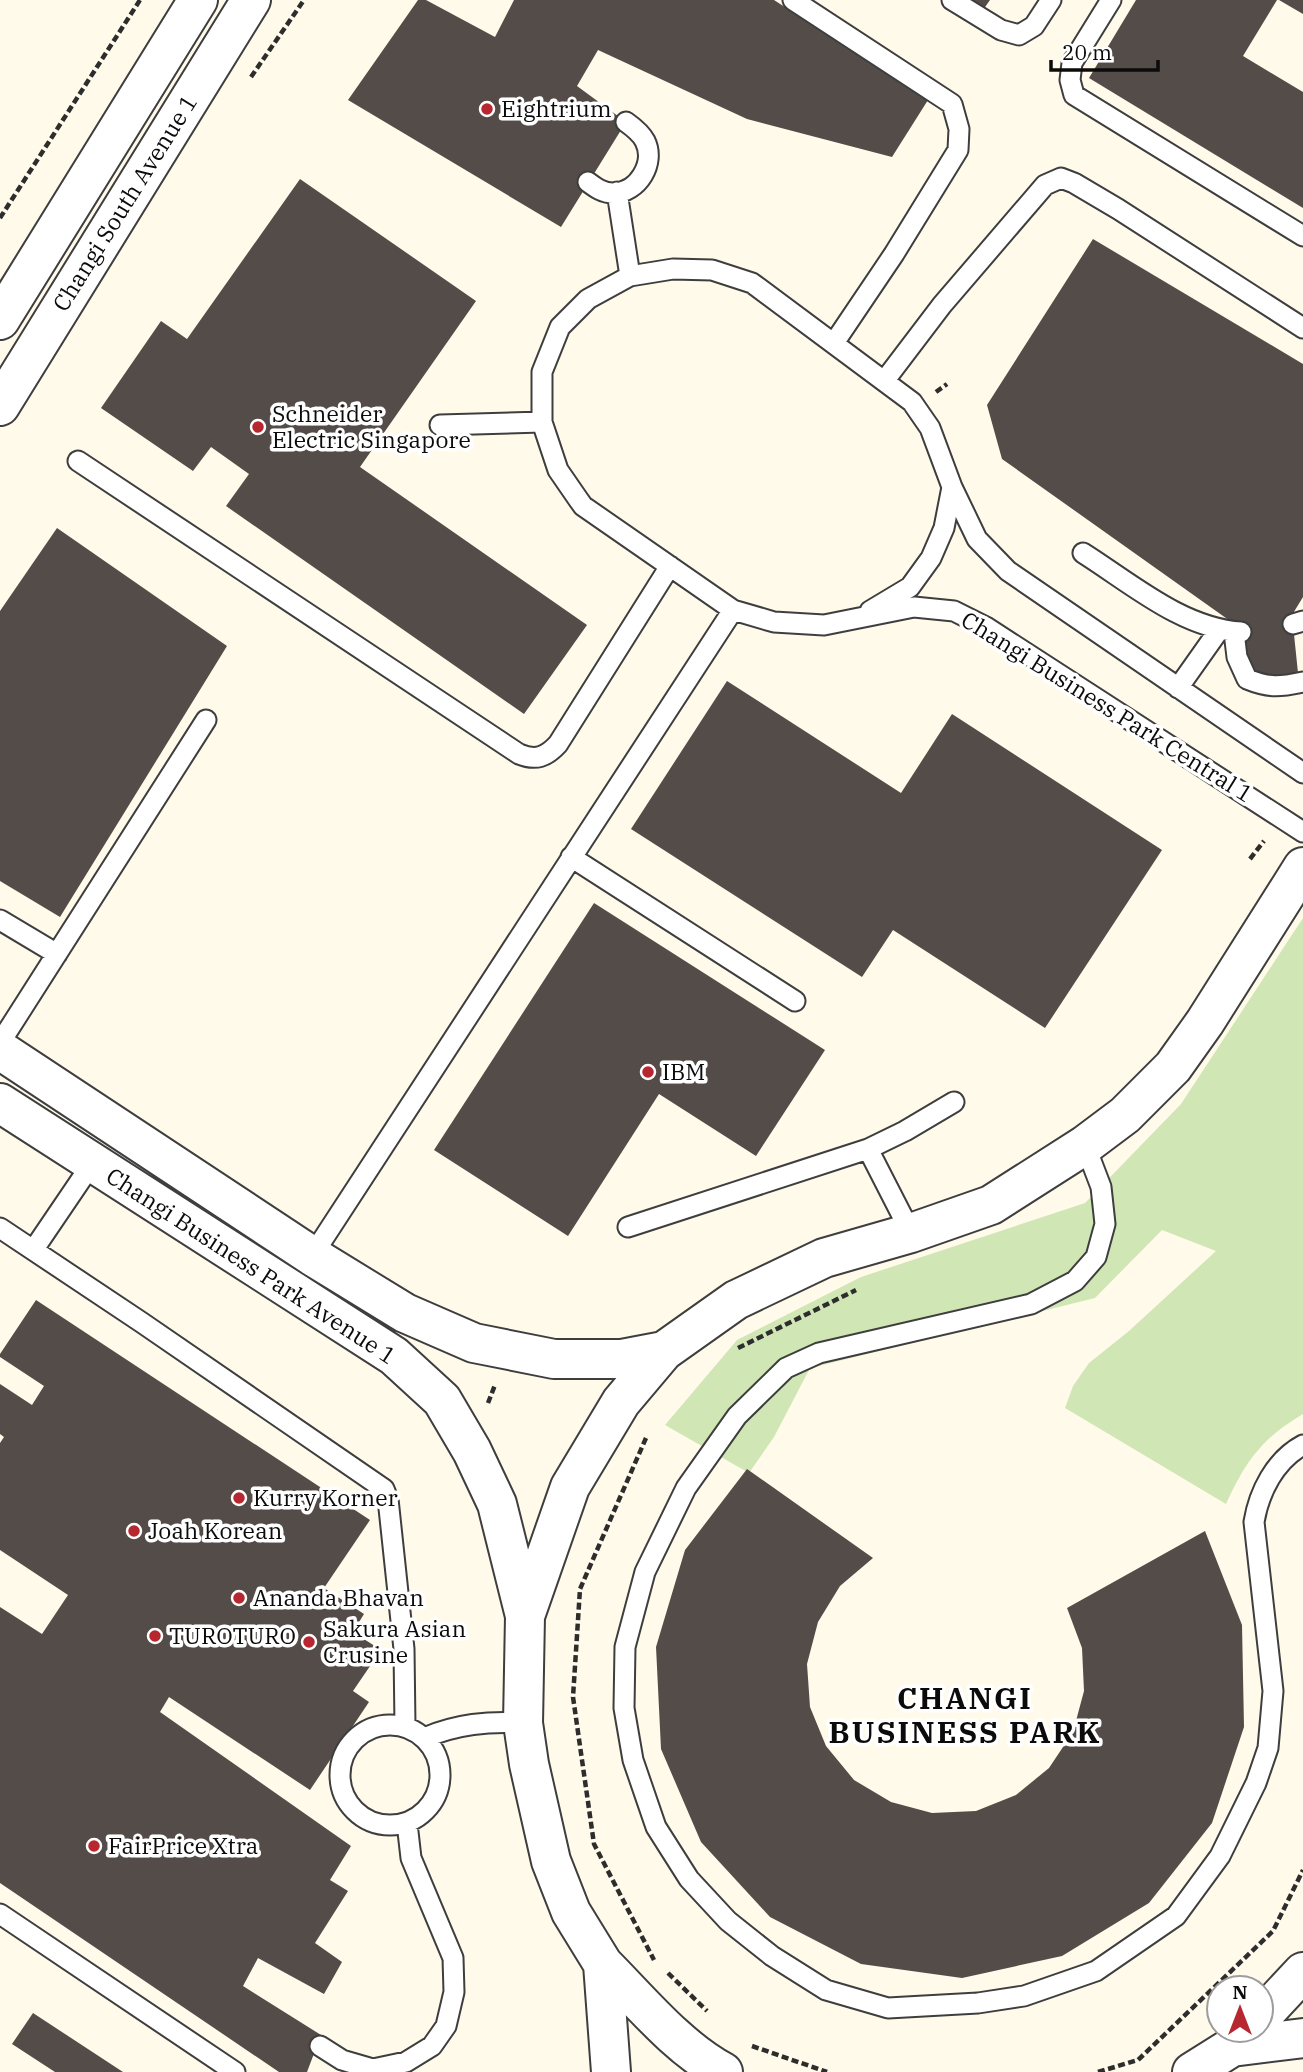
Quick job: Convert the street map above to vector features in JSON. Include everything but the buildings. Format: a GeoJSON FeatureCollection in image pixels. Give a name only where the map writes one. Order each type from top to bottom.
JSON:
{"type":"FeatureCollection","features":[{"type":"Feature","properties":{"kind":"street","name":"Changi South Avenue 1"},"geometry":{"type":"LineString","coordinates":[[0,320],[198,0]]}},
{"type":"Feature","properties":{"kind":"street","name":"Changi South Avenue 1"},"geometry":{"type":"LineString","coordinates":[[0,406],[251,0]]}},
{"type":"Feature","properties":{"kind":"street"},"geometry":{"type":"LineString","coordinates":[[723,2072],[709,2065],[667,2028],[603,1964],[572,1912],[551,1861],[529,1764],[523,1723],[525,1616],[570,1487],[621,1402],[664,1351],[736,1300],[824,1258],[911,1233],[990,1205],[1085,1145],[1125,1115],[1173,1067],[1205,1022],[1303,867]]}},
{"type":"Feature","properties":{"kind":"street","name":"Changi Business Park Avenue 1"},"geometry":{"type":"LineString","coordinates":[[0,1050],[312,1256],[405,1313],[474,1343],[554,1359],[622,1359],[664,1351]]}},
{"type":"Feature","properties":{"kind":"street","name":"Changi Business Park Avenue 1"},"geometry":{"type":"LineString","coordinates":[[0,1103],[394,1356],[442,1400],[497,1504],[525,1616]]}},
{"type":"Feature","properties":{"kind":"street"},"geometry":{"type":"LineString","coordinates":[[603,1964],[611,2072]]}},
{"type":"Feature","properties":{"kind":"street"},"geometry":{"type":"LineString","coordinates":[[1275,2002],[1303,1972]]}},
{"type":"Feature","properties":{"kind":"street"},"geometry":{"type":"LineString","coordinates":[[1275,2038],[1303,2038]]}},
{"type":"Feature","properties":{"kind":"street"},"geometry":{"type":"LineString","coordinates":[[1192,2072],[1233,2044]]}},
{"type":"Feature","properties":{"kind":"lane"},"geometry":{"type":"LineString","coordinates":[[793,0],[952,104],[959,129],[958,149],[894,254],[834,343]]}},
{"type":"Feature","properties":{"kind":"lane"},"geometry":{"type":"LineString","coordinates":[[952,0],[1001,30],[1019,35],[1034,26],[1051,0]]}},
{"type":"Feature","properties":{"kind":"lane"},"geometry":{"type":"LineString","coordinates":[[1111,0],[1072,63],[1070,80],[1074,95],[1303,236]]}},
{"type":"Feature","properties":{"kind":"lane"},"geometry":{"type":"LineString","coordinates":[[588,182],[600,191],[617,192],[634,185],[643,176],[648,166],[646,142],[639,132],[626,122]]}},
{"type":"Feature","properties":{"kind":"lane"},"geometry":{"type":"LineString","coordinates":[[885,380],[942,305],[1045,185],[1060,178],[1074,183],[1118,209],[1303,328]]}},
{"type":"Feature","properties":{"kind":"lane"},"geometry":{"type":"LineString","coordinates":[[617,192],[629,276]]}},
{"type":"Feature","properties":{"kind":"lane","name":"Changi Business Park Central 1"},"geometry":{"type":"LineString","coordinates":[[1303,774],[1008,571],[977,539],[952,487],[930,428],[912,402],[752,283],[712,270],[673,269],[629,276],[588,299],[559,327],[542,372],[542,422],[558,470],[583,506],[733,610],[774,622],[824,625],[915,607],[954,611],[986,626],[1303,832]]}},
{"type":"Feature","properties":{"kind":"lane"},"geometry":{"type":"LineString","coordinates":[[440,425],[542,422]]}},
{"type":"Feature","properties":{"kind":"lane"},"geometry":{"type":"LineString","coordinates":[[78,461],[519,754],[533,759],[548,754],[558,744],[670,566]]}},
{"type":"Feature","properties":{"kind":"lane","name":"Changi Business Park Central 1"},"geometry":{"type":"LineString","coordinates":[[862,616],[910,587],[931,558],[944,528],[952,487]]}},
{"type":"Feature","properties":{"kind":"lane"},"geometry":{"type":"LineString","coordinates":[[1083,553],[1173,612],[1231,631]]}},
{"type":"Feature","properties":{"kind":"lane"},"geometry":{"type":"LineString","coordinates":[[312,1256],[733,610]]}},
{"type":"Feature","properties":{"kind":"lane"},"geometry":{"type":"LineString","coordinates":[[1178,688],[1231,631]]}},
{"type":"Feature","properties":{"kind":"lane"},"geometry":{"type":"LineString","coordinates":[[1231,631],[1237,657],[1247,679],[1264,686],[1280,687],[1303,682]]}},
{"type":"Feature","properties":{"kind":"lane"},"geometry":{"type":"LineString","coordinates":[[0,1043],[206,720]]}},
{"type":"Feature","properties":{"kind":"lane"},"geometry":{"type":"LineString","coordinates":[[572,857],[795,1001]]}},
{"type":"Feature","properties":{"kind":"lane"},"geometry":{"type":"LineString","coordinates":[[0,920],[57,954]]}},
{"type":"Feature","properties":{"kind":"lane"},"geometry":{"type":"LineString","coordinates":[[628,1227],[868,1149],[954,1102]]}},
{"type":"Feature","properties":{"kind":"lane"},"geometry":{"type":"LineString","coordinates":[[1085,1145],[1101,1187],[1105,1224],[1096,1257],[1075,1281],[1031,1304],[819,1353],[786,1368],[737,1416],[686,1488],[645,1572],[625,1647],[624,1708],[633,1759],[656,1827],[689,1879],[728,1921],[772,1956],[826,1990],[888,2008],[978,2003],[1024,1996],[1096,1971],[1176,1916],[1220,1856],[1256,1783],[1268,1748],[1273,1690],[1255,1522],[1258,1500],[1271,1476],[1291,1451],[1303,1445]]}},
{"type":"Feature","properties":{"kind":"lane"},"geometry":{"type":"LineString","coordinates":[[868,1149],[911,1233]]}},
{"type":"Feature","properties":{"kind":"lane"},"geometry":{"type":"LineString","coordinates":[[34,1249],[93,1162]]}},
{"type":"Feature","properties":{"kind":"lane"},"geometry":{"type":"LineString","coordinates":[[2,1232],[34,1249],[384,1489],[388,1499],[404,1650],[405,1726]]}},
{"type":"Feature","properties":{"kind":"lane"},"geometry":{"type":"LineString","coordinates":[[424,1738],[464,1724],[489,1721],[523,1723]]}},
{"type":"Feature","properties":{"kind":"lane"},"geometry":{"type":"LineString","coordinates":[[384,1725],[405,1726],[424,1738],[437,1754],[442,1774],[437,1795],[425,1812],[407,1823],[386,1826],[366,1820],[349,1806],[340,1787],[340,1765],[348,1746],[364,1732],[384,1725]]}},
{"type":"Feature","properties":{"kind":"lane"},"geometry":{"type":"LineString","coordinates":[[320,2046],[342,2060],[373,2069],[406,2062],[432,2046],[446,2026],[454,1992],[453,1958],[411,1858],[407,1823]]}},
{"type":"Feature","properties":{"kind":"lane"},"geometry":{"type":"LineString","coordinates":[[0,1914],[235,2072]]}},
{"type":"Feature","properties":{"kind":"path"},"geometry":{"type":"LineString","coordinates":[[0,218],[140,0]]}},
{"type":"Feature","properties":{"kind":"path"},"geometry":{"type":"LineString","coordinates":[[250,78],[304,0]]}},
{"type":"Feature","properties":{"kind":"path"},"geometry":{"type":"LineString","coordinates":[[736,1349],[866,1286]]}},
{"type":"Feature","properties":{"kind":"path"},"geometry":{"type":"LineString","coordinates":[[647,1436],[580,1589],[573,1697],[594,1844],[654,1959],[710,2014]]}},
{"type":"Feature","properties":{"kind":"path"},"geometry":{"type":"LineString","coordinates":[[1098,2072],[1138,2060],[1273,1931],[1303,1870]]}},
{"type":"Feature","properties":{"kind":"path"},"geometry":{"type":"LineString","coordinates":[[750,2045],[827,2072]]}},
{"type":"Feature","properties":{"kind":"green space"},"geometry":{"type":"Polygon","coordinates":[[[1303,918],[1303,1414],[1288,1423],[1256,1452],[1226,1504],[1065,1408],[1073,1386],[1089,1363],[1129,1331],[1216,1251],[1162,1230],[1095,1298],[810,1368],[774,1437],[749,1473],[665,1425],[737,1340],[861,1277],[1085,1203],[1181,1104],[1303,918]]]}},
{"type":"Feature","properties":{"kind":"place","name":"Eightrium"},"geometry":{"type":"Point","coordinates":[487,109]}},
{"type":"Feature","properties":{"kind":"place","name":"Schneider Electric Singapore"},"geometry":{"type":"Point","coordinates":[258,427]}},
{"type":"Feature","properties":{"kind":"place","name":"IBM"},"geometry":{"type":"Point","coordinates":[648,1072]}},
{"type":"Feature","properties":{"kind":"place","name":"Kurry Korner"},"geometry":{"type":"Point","coordinates":[239,1498]}},
{"type":"Feature","properties":{"kind":"place","name":"Joah Korean"},"geometry":{"type":"Point","coordinates":[134,1531]}},
{"type":"Feature","properties":{"kind":"place","name":"Ananda Bhavan"},"geometry":{"type":"Point","coordinates":[239,1598]}},
{"type":"Feature","properties":{"kind":"place","name":"TUROTURO"},"geometry":{"type":"Point","coordinates":[155,1636]}},
{"type":"Feature","properties":{"kind":"place","name":"Sakura Asian Crusine"},"geometry":{"type":"Point","coordinates":[309,1642]}},
{"type":"Feature","properties":{"kind":"place","name":"FairPrice Xtra"},"geometry":{"type":"Point","coordinates":[94,1846]}},
{"type":"Feature","properties":{"kind":"district","name":"CHANGI BUSINESS PARK"},"geometry":{"type":"Point","coordinates":[965,1716]}}]}
